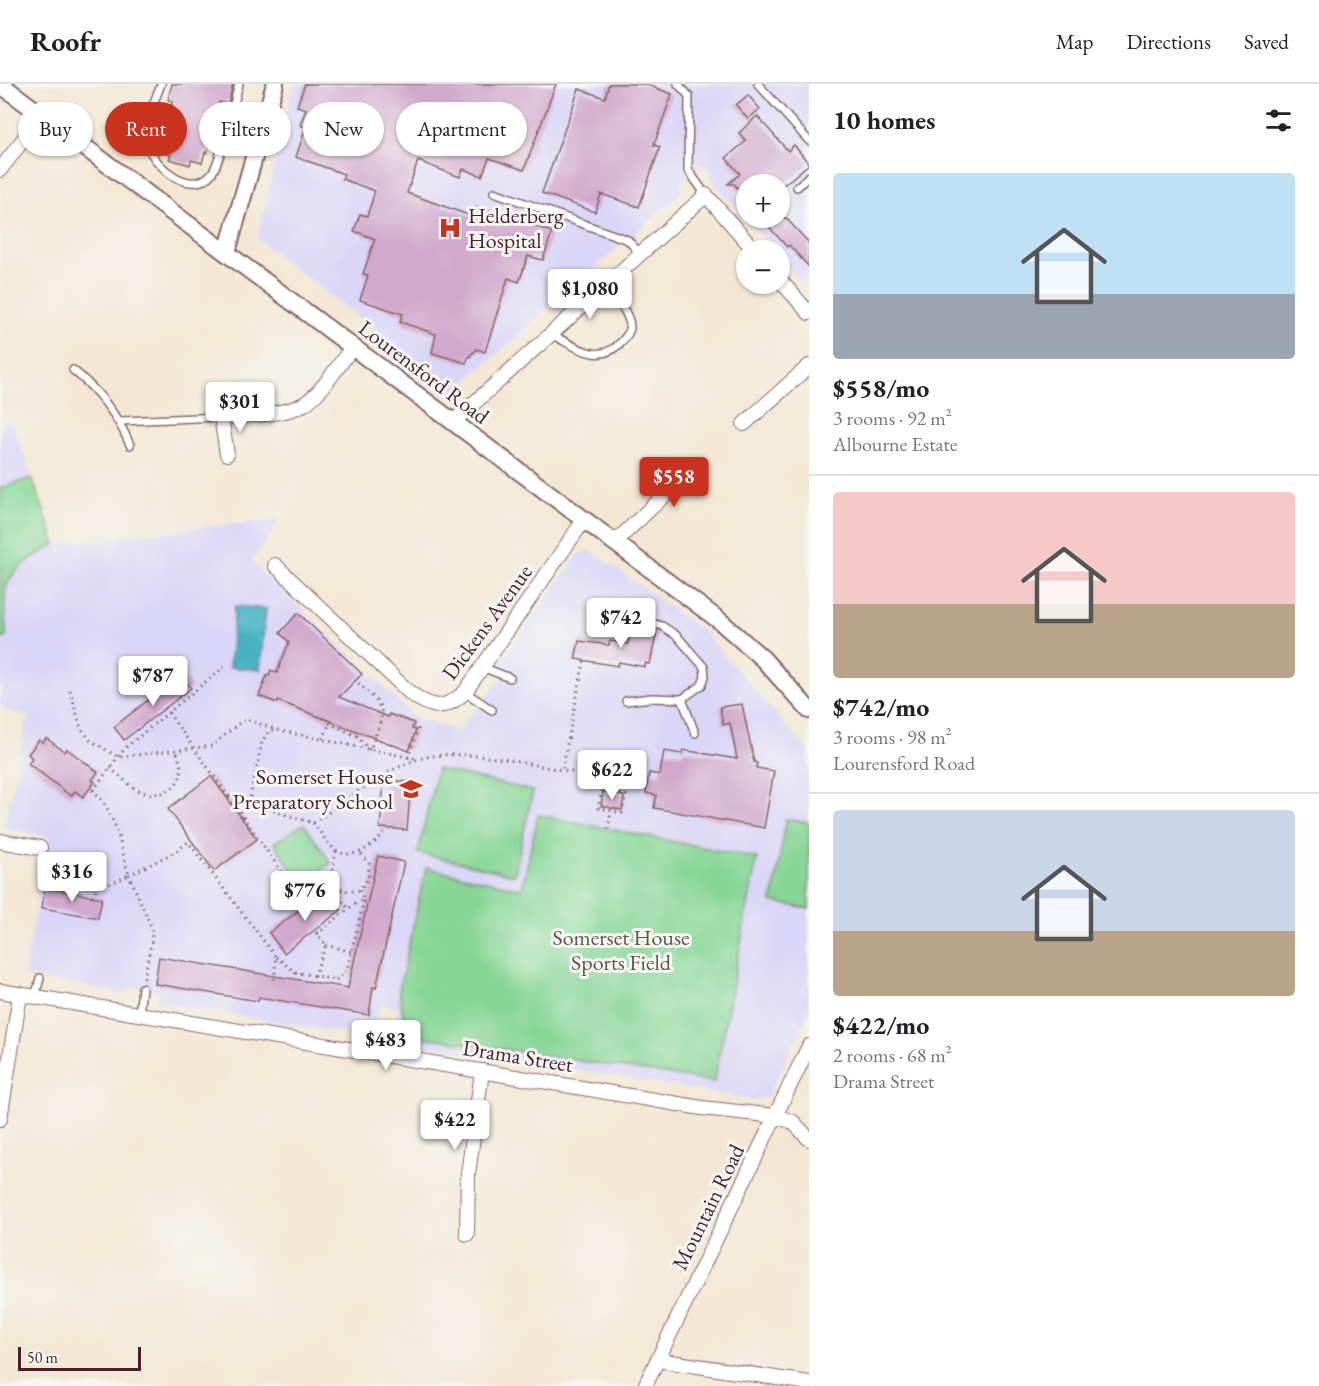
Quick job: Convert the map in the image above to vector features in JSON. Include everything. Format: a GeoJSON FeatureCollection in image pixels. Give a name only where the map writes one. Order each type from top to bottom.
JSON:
{"type":"FeatureCollection","features":[{"type":"Feature","properties":{"kind":"street","name":"Lourensford Road"},"geometry":{"type":"LineString","coordinates":[[0,84],[24,102]]}},
{"type":"Feature","properties":{"kind":"street"},"geometry":{"type":"LineString","coordinates":[[270,102],[275,84]]}},
{"type":"Feature","properties":{"kind":"street"},"geometry":{"type":"LineString","coordinates":[[0,170],[18,147]]}},
{"type":"Feature","properties":{"kind":"street","name":"Lourensford Road"},"geometry":{"type":"LineString","coordinates":[[93,153],[615,542],[744,641],[809,710]]}},
{"type":"Feature","properties":{"kind":"street"},"geometry":{"type":"LineString","coordinates":[[227,252],[255,156]]}},
{"type":"Feature","properties":{"kind":"street"},"geometry":{"type":"LineString","coordinates":[[453,422],[706,195],[745,240]]}},
{"type":"Feature","properties":{"kind":"street"},"geometry":{"type":"LineString","coordinates":[[790,289],[807,305]]}},
{"type":"Feature","properties":{"kind":"street"},"geometry":{"type":"LineString","coordinates":[[227,454],[221,417],[286,411],[306,403],[353,346]]}},
{"type":"Feature","properties":{"kind":"street"},"geometry":{"type":"LineString","coordinates":[[744,424],[809,366]]}},
{"type":"Feature","properties":{"kind":"street"},"geometry":{"type":"LineString","coordinates":[[615,542],[683,478]]}},
{"type":"Feature","properties":{"kind":"street","name":"Dickens Avenue"},"geometry":{"type":"LineString","coordinates":[[275,565],[410,693],[421,702],[432,706],[442,706],[454,702],[465,692],[584,520]]}},
{"type":"Feature","properties":{"kind":"street"},"geometry":{"type":"LineString","coordinates":[[0,841],[40,848]]}},
{"type":"Feature","properties":{"kind":"street","name":"Drama Street"},"geometry":{"type":"LineString","coordinates":[[0,991],[702,1108],[776,1116],[793,1122],[809,1138]]}},
{"type":"Feature","properties":{"kind":"street"},"geometry":{"type":"LineString","coordinates":[[0,1119],[20,994]]}},
{"type":"Feature","properties":{"kind":"street","name":"Mountain Road"},"geometry":{"type":"LineString","coordinates":[[645,1386],[809,1046]]}},
{"type":"Feature","properties":{"kind":"street"},"geometry":{"type":"LineString","coordinates":[[467,1234],[468,1174],[482,1071]]}},
{"type":"Feature","properties":{"kind":"street"},"geometry":{"type":"LineString","coordinates":[[658,1360],[809,1383]]}},
{"type":"Feature","properties":{"kind":"lane"},"geometry":{"type":"LineString","coordinates":[[161,84],[145,130],[150,153],[162,167],[184,181],[199,182],[206,178],[215,167],[218,156]]}},
{"type":"Feature","properties":{"kind":"lane"},"geometry":{"type":"LineString","coordinates":[[234,102],[239,84]]}},
{"type":"Feature","properties":{"kind":"lane"},"geometry":{"type":"LineString","coordinates":[[678,84],[689,96],[688,170],[706,195]]}},
{"type":"Feature","properties":{"kind":"lane"},"geometry":{"type":"LineString","coordinates":[[758,84],[809,141]]}},
{"type":"Feature","properties":{"kind":"lane"},"geometry":{"type":"LineString","coordinates":[[797,187],[809,176]]}},
{"type":"Feature","properties":{"kind":"lane"},"geometry":{"type":"LineString","coordinates":[[494,192],[628,240],[640,254]]}},
{"type":"Feature","properties":{"kind":"lane"},"geometry":{"type":"LineString","coordinates":[[551,334],[585,352],[595,354],[608,352],[622,342],[630,331],[630,326],[624,310],[607,284]]}},
{"type":"Feature","properties":{"kind":"lane"},"geometry":{"type":"LineString","coordinates":[[73,370],[91,385],[120,421],[130,445]]}},
{"type":"Feature","properties":{"kind":"lane"},"geometry":{"type":"LineString","coordinates":[[120,421],[221,417]]}},
{"type":"Feature","properties":{"kind":"lane"},"geometry":{"type":"LineString","coordinates":[[599,626],[620,618],[637,618],[662,626],[677,636],[704,667],[705,676],[702,685],[682,699],[651,698],[626,701]]}},
{"type":"Feature","properties":{"kind":"lane"},"geometry":{"type":"LineString","coordinates":[[482,668],[510,678]]}},
{"type":"Feature","properties":{"kind":"lane"},"geometry":{"type":"LineString","coordinates":[[465,692],[492,710]]}},
{"type":"Feature","properties":{"kind":"lane"},"geometry":{"type":"LineString","coordinates":[[682,699],[695,733]]}},
{"type":"Feature","properties":{"kind":"lane"},"geometry":{"type":"LineString","coordinates":[[35,997],[40,978]]}},
{"type":"Feature","properties":{"kind":"lane"},"geometry":{"type":"LineString","coordinates":[[139,1014],[142,988]]}},
{"type":"Feature","properties":{"kind":"path"},"geometry":{"type":"LineString","coordinates":[[562,770],[584,661]]}},
{"type":"Feature","properties":{"kind":"path"},"geometry":{"type":"LineString","coordinates":[[143,980],[152,940],[151,926],[129,875],[111,815],[98,794],[92,789],[125,748],[224,667]]}},
{"type":"Feature","properties":{"kind":"path"},"geometry":{"type":"LineString","coordinates":[[355,681],[379,703],[383,714],[370,750]]}},
{"type":"Feature","properties":{"kind":"path"},"geometry":{"type":"LineString","coordinates":[[70,690],[81,728],[90,740],[118,758],[212,746],[246,719],[277,729],[408,758],[459,754],[647,784]]}},
{"type":"Feature","properties":{"kind":"path"},"geometry":{"type":"LineString","coordinates":[[165,708],[306,906]]}},
{"type":"Feature","properties":{"kind":"path"},"geometry":{"type":"LineString","coordinates":[[323,739],[330,722],[357,736],[370,750]]}},
{"type":"Feature","properties":{"kind":"path"},"geometry":{"type":"LineString","coordinates":[[408,758],[419,727]]}},
{"type":"Feature","properties":{"kind":"path"},"geometry":{"type":"LineString","coordinates":[[249,803],[262,742],[268,732],[277,729]]}},
{"type":"Feature","properties":{"kind":"path"},"geometry":{"type":"LineString","coordinates":[[111,768],[133,787],[145,793],[160,794],[173,788],[180,779],[181,769],[177,751]]}},
{"type":"Feature","properties":{"kind":"path"},"geometry":{"type":"LineString","coordinates":[[314,823],[390,772],[417,759]]}},
{"type":"Feature","properties":{"kind":"path"},"geometry":{"type":"LineString","coordinates":[[613,792],[616,779]]}},
{"type":"Feature","properties":{"kind":"path"},"geometry":{"type":"LineString","coordinates":[[602,790],[613,792],[626,795],[622,813],[598,808],[602,790]]}},
{"type":"Feature","properties":{"kind":"path"},"geometry":{"type":"LineString","coordinates":[[229,797],[314,823],[336,851],[344,853],[360,852],[378,840],[385,829]]}},
{"type":"Feature","properties":{"kind":"path"},"geometry":{"type":"LineString","coordinates":[[608,829],[611,811]]}},
{"type":"Feature","properties":{"kind":"path"},"geometry":{"type":"LineString","coordinates":[[74,885],[97,888],[112,884],[175,852],[188,842],[276,957],[295,972],[336,981],[347,970],[352,952],[364,900],[360,890]]}},
{"type":"Feature","properties":{"kind":"path"},"geometry":{"type":"LineString","coordinates":[[336,851],[331,880],[341,890],[350,892],[360,890],[368,878],[369,863],[360,852]]}},
{"type":"Feature","properties":{"kind":"path"},"geometry":{"type":"LineString","coordinates":[[92,896],[97,888]]}},
{"type":"Feature","properties":{"kind":"path"},"geometry":{"type":"LineString","coordinates":[[331,897],[341,890]]}},
{"type":"Feature","properties":{"kind":"path"},"geometry":{"type":"LineString","coordinates":[[341,890],[341,900],[349,909]]}},
{"type":"Feature","properties":{"kind":"path"},"geometry":{"type":"LineString","coordinates":[[352,952],[326,945],[316,932],[356,903],[364,900]]}},
{"type":"Feature","properties":{"kind":"path"},"geometry":{"type":"LineString","coordinates":[[314,976],[326,945]]}},
{"type":"Feature","properties":{"kind":"path"},"geometry":{"type":"LineString","coordinates":[[274,984],[276,957]]}},
{"type":"Feature","properties":{"kind":"path"},"geometry":{"type":"LineString","coordinates":[[294,978],[295,972]]}},
{"type":"Feature","properties":{"kind":"shaded area","name":"Helderberg Hospital"},"geometry":{"type":"Polygon","coordinates":[[[293,84],[809,84],[809,275],[801,282],[790,269],[790,240],[764,240],[754,228],[790,228],[790,174],[736,174],[736,208],[716,185],[710,171],[701,163],[680,182],[682,192],[454,391],[257,239],[276,156],[291,156],[291,102],[289,102],[293,84]]]}},
{"type":"Feature","properties":{"kind":"shaded area","name":"Somerset House Preparatory School"},"geometry":{"type":"Polygon","coordinates":[[[12,421],[56,544],[280,519],[251,562],[415,717],[457,731],[506,673],[499,665],[578,554],[588,551],[596,554],[702,630],[809,752],[809,1012],[768,1097],[755,1100],[391,1039],[398,1008],[380,1004],[372,1038],[157,1002],[158,992],[130,987],[128,994],[24,976],[49,837],[4,827],[28,716],[6,710],[0,705],[0,424],[12,421]]]}},
{"type":"Feature","properties":{"kind":"green space"},"geometry":{"type":"Polygon","coordinates":[[[32,478],[56,544],[28,561],[15,572],[7,585],[6,637],[2,639],[0,638],[0,488],[32,478]]]}},
{"type":"Feature","properties":{"kind":"green space"},"geometry":{"type":"Polygon","coordinates":[[[437,769],[533,791],[514,875],[418,853],[437,769]]]}},
{"type":"Feature","properties":{"kind":"green space","name":"Somerset House Sports Field"},"geometry":{"type":"Polygon","coordinates":[[[538,815],[757,858],[714,1082],[406,1034],[399,990],[426,868],[522,889],[538,815]]]}},
{"type":"Feature","properties":{"kind":"green space"},"geometry":{"type":"Polygon","coordinates":[[[786,819],[809,823],[809,909],[772,902],[786,819]]]}},
{"type":"Feature","properties":{"kind":"green space"},"geometry":{"type":"Polygon","coordinates":[[[304,824],[331,863],[301,883],[274,843],[304,824]]]}},
{"type":"Feature","properties":{"kind":"water"},"geometry":{"type":"Polygon","coordinates":[[[235,606],[266,609],[260,670],[229,667],[235,606]]]}},
{"type":"Feature","properties":{"kind":"building"},"geometry":{"type":"Polygon","coordinates":[[[172,84],[233,84],[228,102],[199,102],[199,156],[204,156],[202,163],[191,160],[190,165],[169,159],[170,156],[187,156],[187,102],[168,100],[172,84]]]}},
{"type":"Feature","properties":{"kind":"building"},"geometry":{"type":"Polygon","coordinates":[[[305,84],[556,84],[524,170],[489,158],[482,176],[463,169],[460,177],[418,161],[407,193],[474,217],[477,207],[552,232],[543,260],[528,256],[519,282],[508,278],[485,352],[476,349],[466,363],[432,353],[436,334],[400,322],[403,314],[360,300],[368,275],[363,274],[375,239],[354,231],[360,214],[367,216],[375,191],[342,179],[344,174],[296,157],[303,136],[303,156],[384,156],[384,102],[303,102],[303,108],[297,106],[305,84]]]}},
{"type":"Feature","properties":{"kind":"building"},"geometry":{"type":"Polygon","coordinates":[[[609,84],[645,84],[672,94],[654,145],[660,147],[639,207],[601,194],[595,212],[542,193],[579,89],[605,98],[609,84]]]}},
{"type":"Feature","properties":{"kind":"building"},"geometry":{"type":"Polygon","coordinates":[[[748,95],[760,109],[748,119],[736,105],[748,95]]]}},
{"type":"Feature","properties":{"kind":"building"},"geometry":{"type":"Polygon","coordinates":[[[757,116],[788,151],[794,145],[809,164],[790,180],[790,174],[740,174],[726,158],[746,141],[739,133],[757,116]]]}},
{"type":"Feature","properties":{"kind":"building"},"geometry":{"type":"Polygon","coordinates":[[[736,177],[736,186],[728,184],[736,177]]]}},
{"type":"Feature","properties":{"kind":"building"},"geometry":{"type":"Polygon","coordinates":[[[790,222],[809,243],[809,267],[790,246],[790,240],[781,240],[770,228],[790,228],[790,222]]]}},
{"type":"Feature","properties":{"kind":"building"},"geometry":{"type":"Polygon","coordinates":[[[298,613],[362,674],[339,697],[388,717],[389,714],[414,723],[412,729],[416,730],[409,751],[278,701],[277,703],[259,696],[267,675],[269,676],[271,670],[277,673],[289,642],[280,633],[298,613]]]}},
{"type":"Feature","properties":{"kind":"building"},"geometry":{"type":"Polygon","coordinates":[[[631,624],[657,630],[650,664],[646,663],[645,667],[619,662],[618,666],[575,659],[579,641],[609,645],[610,641],[628,644],[631,624]]]}},
{"type":"Feature","properties":{"kind":"building"},"geometry":{"type":"Polygon","coordinates":[[[181,674],[191,688],[124,740],[114,727],[181,674]]]}},
{"type":"Feature","properties":{"kind":"building"},"geometry":{"type":"Polygon","coordinates":[[[742,704],[754,762],[757,763],[756,768],[774,771],[764,828],[654,808],[656,795],[646,793],[649,773],[660,775],[664,751],[682,754],[683,750],[737,759],[730,723],[723,725],[720,707],[742,704]]]}},
{"type":"Feature","properties":{"kind":"building"},"geometry":{"type":"Polygon","coordinates":[[[46,738],[65,752],[67,749],[98,772],[92,780],[95,782],[83,797],[75,791],[71,796],[28,763],[32,758],[28,754],[39,740],[43,743],[46,738]]]}},
{"type":"Feature","properties":{"kind":"building"},"geometry":{"type":"Polygon","coordinates":[[[211,776],[257,839],[214,871],[168,809],[211,776]]]}},
{"type":"Feature","properties":{"kind":"building"},"geometry":{"type":"Polygon","coordinates":[[[384,780],[411,782],[407,830],[380,828],[384,780]]]}},
{"type":"Feature","properties":{"kind":"building"},"geometry":{"type":"Polygon","coordinates":[[[603,792],[624,796],[622,810],[601,806],[603,792]]]}},
{"type":"Feature","properties":{"kind":"building"},"geometry":{"type":"Polygon","coordinates":[[[378,856],[404,862],[376,988],[373,987],[369,1015],[259,997],[258,1001],[155,984],[159,957],[348,988],[378,856]]]}},
{"type":"Feature","properties":{"kind":"building"},"geometry":{"type":"Polygon","coordinates":[[[45,888],[102,898],[98,918],[42,908],[45,888]]]}},
{"type":"Feature","properties":{"kind":"building"},"geometry":{"type":"Polygon","coordinates":[[[326,890],[341,910],[284,953],[269,933],[326,890]]]}},
{"type":"Feature","properties":{"kind":"place","name":"Helderberg Hospital"},"geometry":{"type":"Point","coordinates":[450,228]}},
{"type":"Feature","properties":{"kind":"place","name":"Somerset House Preparatory School"},"geometry":{"type":"Point","coordinates":[411,789]}}]}
